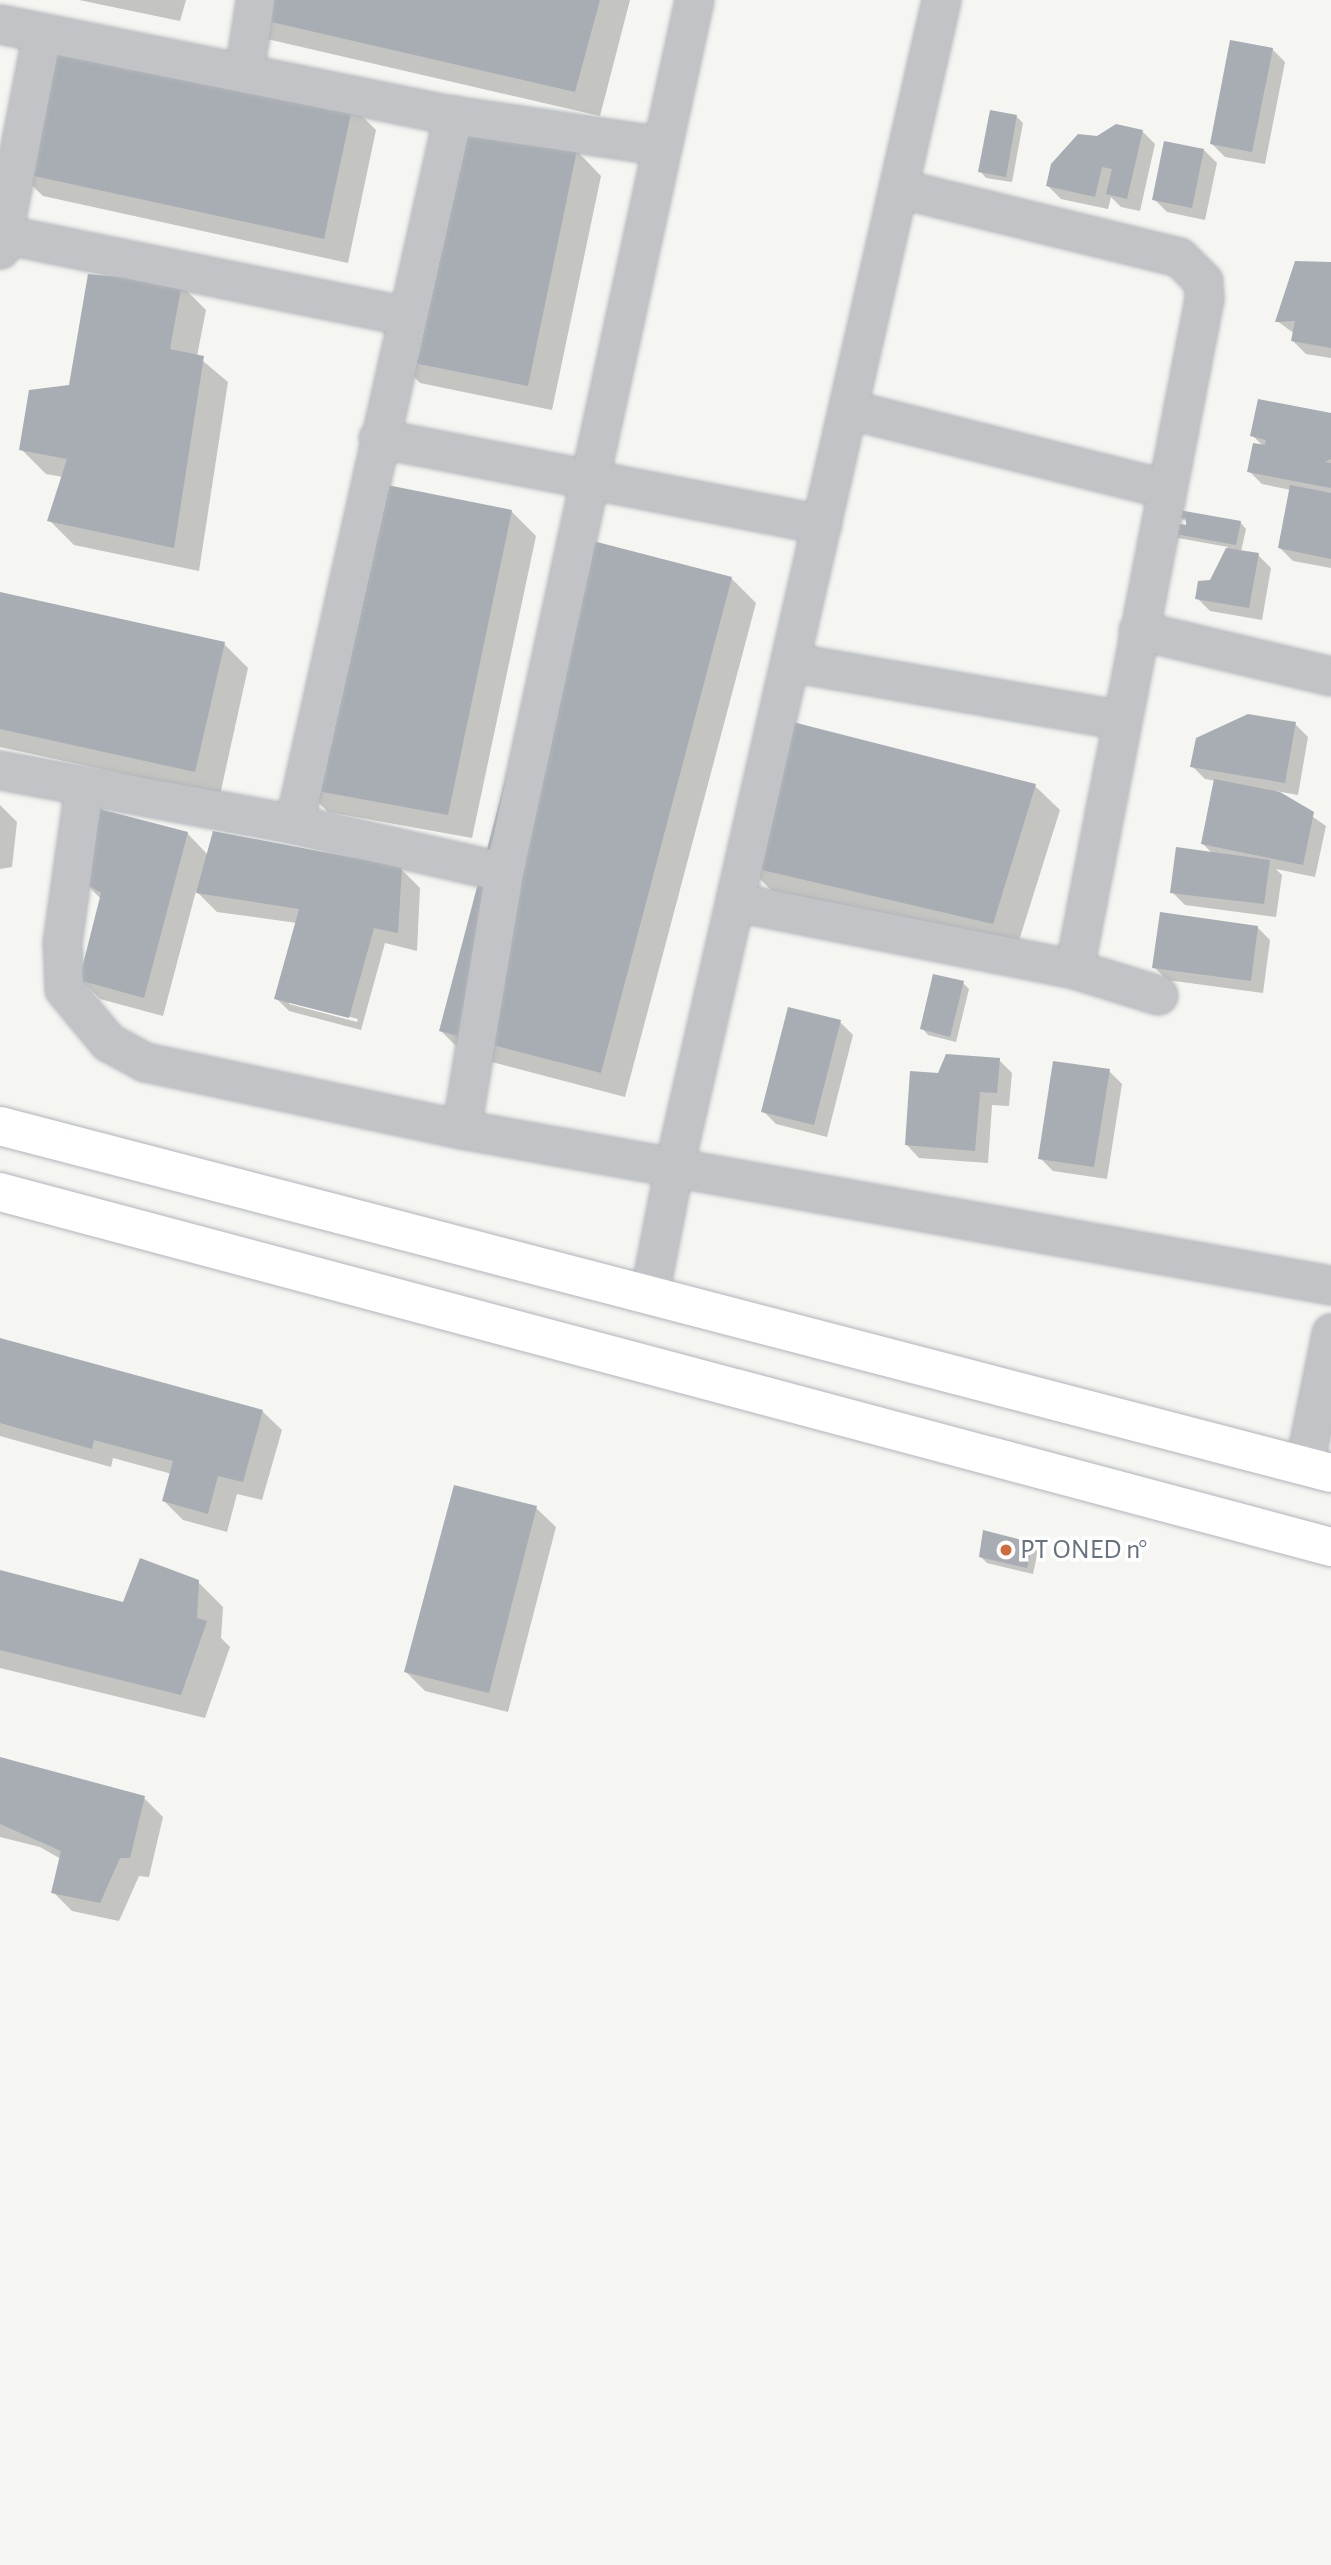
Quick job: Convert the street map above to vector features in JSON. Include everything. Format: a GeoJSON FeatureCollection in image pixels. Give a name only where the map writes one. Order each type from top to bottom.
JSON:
{"type":"FeatureCollection","features":[{"type":"Feature","properties":{"kind":"main road"},"geometry":{"type":"LineString","coordinates":[[0,1126],[1318,1469]]}},
{"type":"Feature","properties":{"kind":"main road"},"geometry":{"type":"LineString","coordinates":[[0,1192],[1331,1547]]}},
{"type":"Feature","properties":{"kind":"street"},"geometry":{"type":"LineString","coordinates":[[243,72],[255,0]]}},
{"type":"Feature","properties":{"kind":"street"},"geometry":{"type":"LineString","coordinates":[[461,1129],[504,872],[694,0]]}},
{"type":"Feature","properties":{"kind":"street"},"geometry":{"type":"LineString","coordinates":[[649,1295],[674,1167],[941,0]]}},
{"type":"Feature","properties":{"kind":"street"},"geometry":{"type":"LineString","coordinates":[[0,24],[453,115],[662,146]]}},
{"type":"Feature","properties":{"kind":"street"},"geometry":{"type":"LineString","coordinates":[[42,33],[2,242],[405,316]]}},
{"type":"Feature","properties":{"kind":"street"},"geometry":{"type":"LineString","coordinates":[[295,824],[405,316],[453,115]]}},
{"type":"Feature","properties":{"kind":"street"},"geometry":{"type":"LineString","coordinates":[[898,188],[1179,257],[1203,281],[1204,299],[1074,969]]}},
{"type":"Feature","properties":{"kind":"street"},"geometry":{"type":"LineString","coordinates":[[848,409],[1166,489]]}},
{"type":"Feature","properties":{"kind":"street"},"geometry":{"type":"LineString","coordinates":[[378,439],[822,524]]}},
{"type":"Feature","properties":{"kind":"street"},"geometry":{"type":"LineString","coordinates":[[1138,630],[1331,676]]}},
{"type":"Feature","properties":{"kind":"street"},"geometry":{"type":"LineString","coordinates":[[790,662],[1121,720]]}},
{"type":"Feature","properties":{"kind":"street"},"geometry":{"type":"LineString","coordinates":[[0,770],[295,824],[504,872]]}},
{"type":"Feature","properties":{"kind":"street"},"geometry":{"type":"LineString","coordinates":[[84,786],[62,942],[64,989],[108,1042],[145,1062],[461,1129],[1331,1285]]}},
{"type":"Feature","properties":{"kind":"street"},"geometry":{"type":"LineString","coordinates":[[736,902],[1074,969],[1158,995]]}},
{"type":"Feature","properties":{"kind":"street"},"geometry":{"type":"LineString","coordinates":[[1318,1469],[1331,1333]]}},
{"type":"Feature","properties":{"kind":"building"},"geometry":{"type":"Polygon","coordinates":[[[242,0],[600,0],[575,92],[241,15],[242,0]]]}},
{"type":"Feature","properties":{"kind":"building"},"geometry":{"type":"Polygon","coordinates":[[[1230,40],[1273,48],[1252,152],[1210,144],[1230,40]]]}},
{"type":"Feature","properties":{"kind":"building"},"geometry":{"type":"Polygon","coordinates":[[[48,45],[353,104],[324,239],[16,172],[48,45]]]}},
{"type":"Feature","properties":{"kind":"building"},"geometry":{"type":"Polygon","coordinates":[[[990,110],[1017,115],[1006,177],[978,172],[990,110]]]}},
{"type":"Feature","properties":{"kind":"building"},"geometry":{"type":"Polygon","coordinates":[[[443,122],[577,150],[528,386],[394,359],[443,122]]]}},
{"type":"Feature","properties":{"kind":"building"},"geometry":{"type":"Polygon","coordinates":[[[1116,124],[1143,130],[1127,199],[1106,194],[1112,169],[1102,167],[1095,197],[1046,186],[1051,164],[1078,134],[1097,136],[1116,124]]]}},
{"type":"Feature","properties":{"kind":"building"},"geometry":{"type":"Polygon","coordinates":[[[1164,141],[1204,149],[1192,208],[1152,200],[1164,141]]]}},
{"type":"Feature","properties":{"kind":"building"},"geometry":{"type":"Polygon","coordinates":[[[1295,261],[1331,262],[1331,348],[1291,341],[1295,321],[1275,322],[1295,261]]]}},
{"type":"Feature","properties":{"kind":"building"},"geometry":{"type":"Polygon","coordinates":[[[88,274],[182,283],[170,349],[204,356],[174,548],[47,521],[67,459],[19,450],[29,390],[69,385],[88,274]]]}},
{"type":"Feature","properties":{"kind":"building"},"geometry":{"type":"Polygon","coordinates":[[[1258,399],[1331,413],[1331,459],[1325,462],[1331,463],[1331,488],[1247,472],[1253,443],[1265,445],[1266,440],[1250,436],[1258,399]]]}},
{"type":"Feature","properties":{"kind":"building"},"geometry":{"type":"Polygon","coordinates":[[[367,481],[512,510],[448,815],[301,788],[367,481]]]}},
{"type":"Feature","properties":{"kind":"building"},"geometry":{"type":"Polygon","coordinates":[[[1290,485],[1331,493],[1331,559],[1278,548],[1290,485]]]}},
{"type":"Feature","properties":{"kind":"building"},"geometry":{"type":"Polygon","coordinates":[[[1173,509],[1241,521],[1236,545],[1170,533],[1172,522],[1186,525],[1186,518],[1171,516],[1173,509]]]}},
{"type":"Feature","properties":{"kind":"building"},"geometry":{"type":"Polygon","coordinates":[[[570,535],[732,577],[601,1073],[439,1031],[570,535]]]}},
{"type":"Feature","properties":{"kind":"building"},"geometry":{"type":"Polygon","coordinates":[[[1226,548],[1259,553],[1249,608],[1195,599],[1198,581],[1210,580],[1226,548]]]}},
{"type":"Feature","properties":{"kind":"building"},"geometry":{"type":"Polygon","coordinates":[[[0,592],[225,642],[195,772],[0,729],[0,592]]]}},
{"type":"Feature","properties":{"kind":"building"},"geometry":{"type":"Polygon","coordinates":[[[1248,714],[1296,722],[1285,783],[1190,767],[1196,738],[1248,714]]]}},
{"type":"Feature","properties":{"kind":"building"},"geometry":{"type":"Polygon","coordinates":[[[777,718],[1036,784],[993,924],[745,866],[777,718]]]}},
{"type":"Feature","properties":{"kind":"building"},"geometry":{"type":"Polygon","coordinates":[[[1214,779],[1280,792],[1314,812],[1303,865],[1201,844],[1214,779]]]}},
{"type":"Feature","properties":{"kind":"building"},"geometry":{"type":"Polygon","coordinates":[[[96,808],[188,832],[144,998],[79,980],[101,893],[79,879],[96,808]]]}},
{"type":"Feature","properties":{"kind":"building"},"geometry":{"type":"Polygon","coordinates":[[[213,831],[402,867],[398,933],[374,928],[349,1018],[274,999],[299,909],[196,893],[213,831]]]}},
{"type":"Feature","properties":{"kind":"building"},"geometry":{"type":"Polygon","coordinates":[[[1176,847],[1270,860],[1264,904],[1170,893],[1176,847]]]}},
{"type":"Feature","properties":{"kind":"building"},"geometry":{"type":"Polygon","coordinates":[[[1160,912],[1258,926],[1251,981],[1152,968],[1160,912]]]}},
{"type":"Feature","properties":{"kind":"building"},"geometry":{"type":"Polygon","coordinates":[[[933,974],[964,981],[950,1037],[920,1029],[933,974]]]}},
{"type":"Feature","properties":{"kind":"building"},"geometry":{"type":"Polygon","coordinates":[[[788,1007],[841,1020],[814,1125],[761,1112],[788,1007]]]}},
{"type":"Feature","properties":{"kind":"building"},"geometry":{"type":"Polygon","coordinates":[[[946,1054],[1000,1058],[997,1093],[980,1092],[975,1151],[905,1145],[910,1071],[938,1073],[946,1054]]]}},
{"type":"Feature","properties":{"kind":"building"},"geometry":{"type":"Polygon","coordinates":[[[1053,1061],[1110,1069],[1094,1167],[1038,1159],[1053,1061]]]}},
{"type":"Feature","properties":{"kind":"building"},"geometry":{"type":"Polygon","coordinates":[[[0,1338],[263,1410],[243,1482],[218,1476],[208,1514],[162,1501],[173,1461],[94,1440],[92,1449],[0,1423],[0,1338]]]}},
{"type":"Feature","properties":{"kind":"building"},"geometry":{"type":"Polygon","coordinates":[[[454,1485],[537,1506],[489,1693],[404,1672],[454,1485]]]}},
{"type":"Feature","properties":{"kind":"building","name":"PT ONED n°"},"geometry":{"type":"Polygon","coordinates":[[[983,1530],[1033,1543],[1027,1568],[979,1557],[983,1530]]]}},
{"type":"Feature","properties":{"kind":"building"},"geometry":{"type":"Polygon","coordinates":[[[140,1558],[199,1580],[197,1618],[207,1621],[181,1695],[0,1650],[0,1570],[123,1602],[140,1558]]]}},
{"type":"Feature","properties":{"kind":"building"},"geometry":{"type":"Polygon","coordinates":[[[0,1757],[145,1796],[130,1858],[120,1858],[100,1903],[51,1893],[61,1851],[0,1824],[0,1757]]]}},
{"type":"Feature","properties":{"kind":"place","name":"PT ONED n°"},"geometry":{"type":"Point","coordinates":[1006,1550]}}]}
